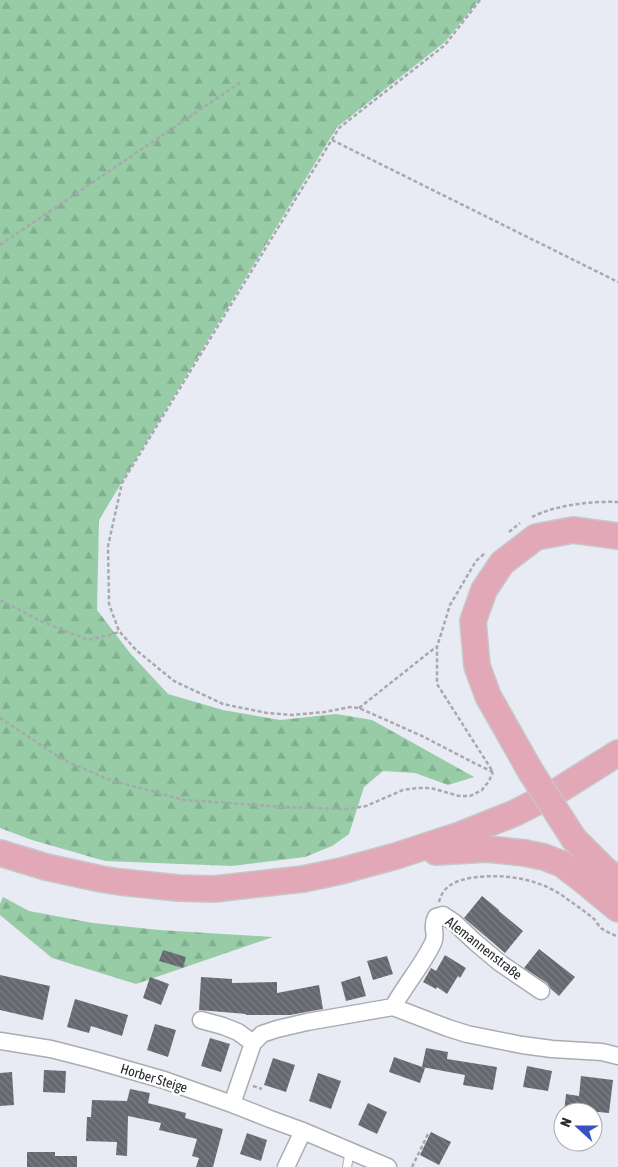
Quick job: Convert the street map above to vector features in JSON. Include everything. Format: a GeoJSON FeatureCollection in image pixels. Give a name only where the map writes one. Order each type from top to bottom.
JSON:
{"type":"FeatureCollection","features":[{"type":"Feature","properties":{"kind":"main road"},"geometry":{"type":"LineString","coordinates":[[618,536],[573,530],[536,537],[502,563],[484,590],[472,621],[477,666],[488,696],[531,772],[574,839],[602,868],[618,881]]}},
{"type":"Feature","properties":{"kind":"main road"},"geometry":{"type":"LineString","coordinates":[[0,853],[46,867],[100,879],[178,888],[214,889],[303,879],[396,856],[460,835],[515,813],[556,792],[618,753]]}},
{"type":"Feature","properties":{"kind":"main road"},"geometry":{"type":"LineString","coordinates":[[396,856],[487,849],[544,857],[562,864],[618,909]]}},
{"type":"Feature","properties":{"kind":"street","name":"Alemannenstraße"},"geometry":{"type":"LineString","coordinates":[[392,1007],[416,972],[434,940],[433,922],[436,916],[443,915],[455,923],[500,963],[542,992]]}},
{"type":"Feature","properties":{"kind":"street"},"geometry":{"type":"LineString","coordinates":[[232,1104],[254,1043],[262,1034],[317,1020],[392,1007],[467,1034],[522,1045],[602,1052],[618,1056]]}},
{"type":"Feature","properties":{"kind":"street"},"geometry":{"type":"LineString","coordinates":[[201,1020],[238,1032],[254,1043]]}},
{"type":"Feature","properties":{"kind":"street","name":"Horber Steige"},"geometry":{"type":"LineString","coordinates":[[0,1041],[51,1049],[164,1080],[303,1131],[388,1167]]}},
{"type":"Feature","properties":{"kind":"street"},"geometry":{"type":"LineString","coordinates":[[286,1167],[303,1131]]}},
{"type":"Feature","properties":{"kind":"lane"},"geometry":{"type":"LineString","coordinates":[[346,1167],[350,1150]]}},
{"type":"Feature","properties":{"kind":"path"},"geometry":{"type":"LineString","coordinates":[[0,718],[62,759],[107,779],[184,800],[284,807],[348,809],[366,806],[403,790],[417,788],[432,788],[459,796],[470,796],[482,790],[489,781],[493,772],[385,718],[359,708],[350,707],[325,712],[292,715],[268,713],[223,704],[174,681],[136,650],[119,631],[108,604],[108,546],[122,483],[339,128],[445,45],[480,0]]}},
{"type":"Feature","properties":{"kind":"path"},"geometry":{"type":"LineString","coordinates":[[0,244],[241,82]]}},
{"type":"Feature","properties":{"kind":"path"},"geometry":{"type":"LineString","coordinates":[[332,140],[618,282]]}},
{"type":"Feature","properties":{"kind":"path"},"geometry":{"type":"LineString","coordinates":[[0,600],[41,621],[88,640],[119,631]]}},
{"type":"Feature","properties":{"kind":"path"},"geometry":{"type":"LineString","coordinates":[[359,708],[437,647]]}},
{"type":"Feature","properties":{"kind":"path"},"geometry":{"type":"LineString","coordinates":[[441,896],[449,885],[460,880],[499,876],[516,877],[541,884],[564,896],[595,920],[602,928],[618,937]]}},
{"type":"Feature","properties":{"kind":"path"},"geometry":{"type":"LineString","coordinates":[[412,1167],[429,1132]]}},
{"type":"Feature","properties":{"kind":"green space"},"geometry":{"type":"Polygon","coordinates":[[[0,0],[479,0],[445,42],[337,127],[99,520],[97,610],[130,653],[168,694],[223,710],[280,720],[336,714],[372,720],[474,777],[448,785],[415,773],[383,771],[364,787],[349,834],[332,846],[305,857],[232,866],[105,861],[32,840],[0,828],[0,0]]]}},
{"type":"Feature","properties":{"kind":"green space"},"geometry":{"type":"Polygon","coordinates":[[[3,897],[29,911],[93,923],[159,930],[273,937],[136,984],[52,958],[0,915],[0,904],[3,897]]]}},
{"type":"Feature","properties":{"kind":"building"},"geometry":{"type":"Polygon","coordinates":[[[482,896],[523,931],[505,953],[464,918],[482,896]]]}},
{"type":"Feature","properties":{"kind":"building"},"geometry":{"type":"Polygon","coordinates":[[[539,949],[575,977],[559,996],[547,983],[524,968],[539,949]]]}},
{"type":"Feature","properties":{"kind":"building"},"geometry":{"type":"Polygon","coordinates":[[[163,950],[186,957],[183,968],[159,961],[163,950]]]}},
{"type":"Feature","properties":{"kind":"building"},"geometry":{"type":"Polygon","coordinates":[[[445,955],[466,968],[460,978],[458,976],[447,994],[437,987],[436,989],[423,982],[431,968],[436,971],[445,955]]]}},
{"type":"Feature","properties":{"kind":"building"},"geometry":{"type":"Polygon","coordinates":[[[387,956],[393,974],[373,980],[367,961],[387,956]]]}},
{"type":"Feature","properties":{"kind":"building"},"geometry":{"type":"Polygon","coordinates":[[[0,975],[50,986],[43,1020],[0,1010],[0,975]]]}},
{"type":"Feature","properties":{"kind":"building"},"geometry":{"type":"Polygon","coordinates":[[[360,976],[366,996],[346,1001],[341,982],[360,976]]]}},
{"type":"Feature","properties":{"kind":"building"},"geometry":{"type":"Polygon","coordinates":[[[150,977],[169,984],[161,1005],[143,998],[150,977]]]}},
{"type":"Feature","properties":{"kind":"building"},"geometry":{"type":"Polygon","coordinates":[[[201,977],[232,979],[232,983],[277,982],[277,993],[319,985],[323,1009],[290,1015],[246,1015],[199,1010],[201,977]]]}},
{"type":"Feature","properties":{"kind":"building"},"geometry":{"type":"Polygon","coordinates":[[[75,999],[128,1015],[122,1036],[91,1026],[89,1033],[67,1027],[75,999]]]}},
{"type":"Feature","properties":{"kind":"building"},"geometry":{"type":"Polygon","coordinates":[[[155,1024],[176,1030],[168,1057],[147,1050],[155,1024]]]}},
{"type":"Feature","properties":{"kind":"building"},"geometry":{"type":"Polygon","coordinates":[[[210,1038],[230,1044],[221,1072],[201,1066],[210,1038]]]}},
{"type":"Feature","properties":{"kind":"building"},"geometry":{"type":"Polygon","coordinates":[[[426,1048],[448,1052],[447,1059],[497,1067],[493,1090],[463,1085],[465,1075],[422,1067],[426,1048]]]}},
{"type":"Feature","properties":{"kind":"building"},"geometry":{"type":"Polygon","coordinates":[[[394,1057],[425,1068],[420,1083],[389,1072],[394,1057]]]}},
{"type":"Feature","properties":{"kind":"building"},"geometry":{"type":"Polygon","coordinates":[[[273,1058],[295,1065],[286,1092],[264,1085],[273,1058]]]}},
{"type":"Feature","properties":{"kind":"building"},"geometry":{"type":"Polygon","coordinates":[[[527,1066],[552,1071],[548,1091],[523,1087],[527,1066]]]}},
{"type":"Feature","properties":{"kind":"building"},"geometry":{"type":"Polygon","coordinates":[[[44,1070],[66,1071],[65,1093],[43,1092],[44,1070]]]}},
{"type":"Feature","properties":{"kind":"building"},"geometry":{"type":"Polygon","coordinates":[[[12,1072],[14,1105],[0,1106],[0,1073],[12,1072]]]}},
{"type":"Feature","properties":{"kind":"building"},"geometry":{"type":"Polygon","coordinates":[[[318,1073],[341,1081],[331,1109],[309,1101],[318,1073]]]}},
{"type":"Feature","properties":{"kind":"building"},"geometry":{"type":"Polygon","coordinates":[[[581,1076],[613,1080],[609,1113],[603,1112],[603,1102],[565,1102],[566,1094],[579,1096],[581,1076]]]}},
{"type":"Feature","properties":{"kind":"building"},"geometry":{"type":"Polygon","coordinates":[[[130,1089],[150,1093],[148,1103],[186,1113],[185,1118],[223,1129],[213,1167],[196,1167],[199,1158],[192,1156],[197,1139],[159,1130],[161,1123],[128,1116],[127,1156],[116,1155],[117,1142],[86,1141],[87,1117],[91,1117],[92,1100],[127,1101],[130,1089]]]}},
{"type":"Feature","properties":{"kind":"building"},"geometry":{"type":"Polygon","coordinates":[[[368,1103],[387,1112],[377,1134],[358,1125],[368,1103]]]}},
{"type":"Feature","properties":{"kind":"building"},"geometry":{"type":"Polygon","coordinates":[[[431,1132],[451,1142],[439,1165],[420,1155],[431,1132]]]}},
{"type":"Feature","properties":{"kind":"building"},"geometry":{"type":"Polygon","coordinates":[[[247,1133],[267,1140],[261,1161],[240,1154],[247,1133]]]}},
{"type":"Feature","properties":{"kind":"building"},"geometry":{"type":"Polygon","coordinates":[[[27,1152],[55,1152],[55,1156],[77,1156],[77,1167],[27,1167],[27,1152]]]}}]}
